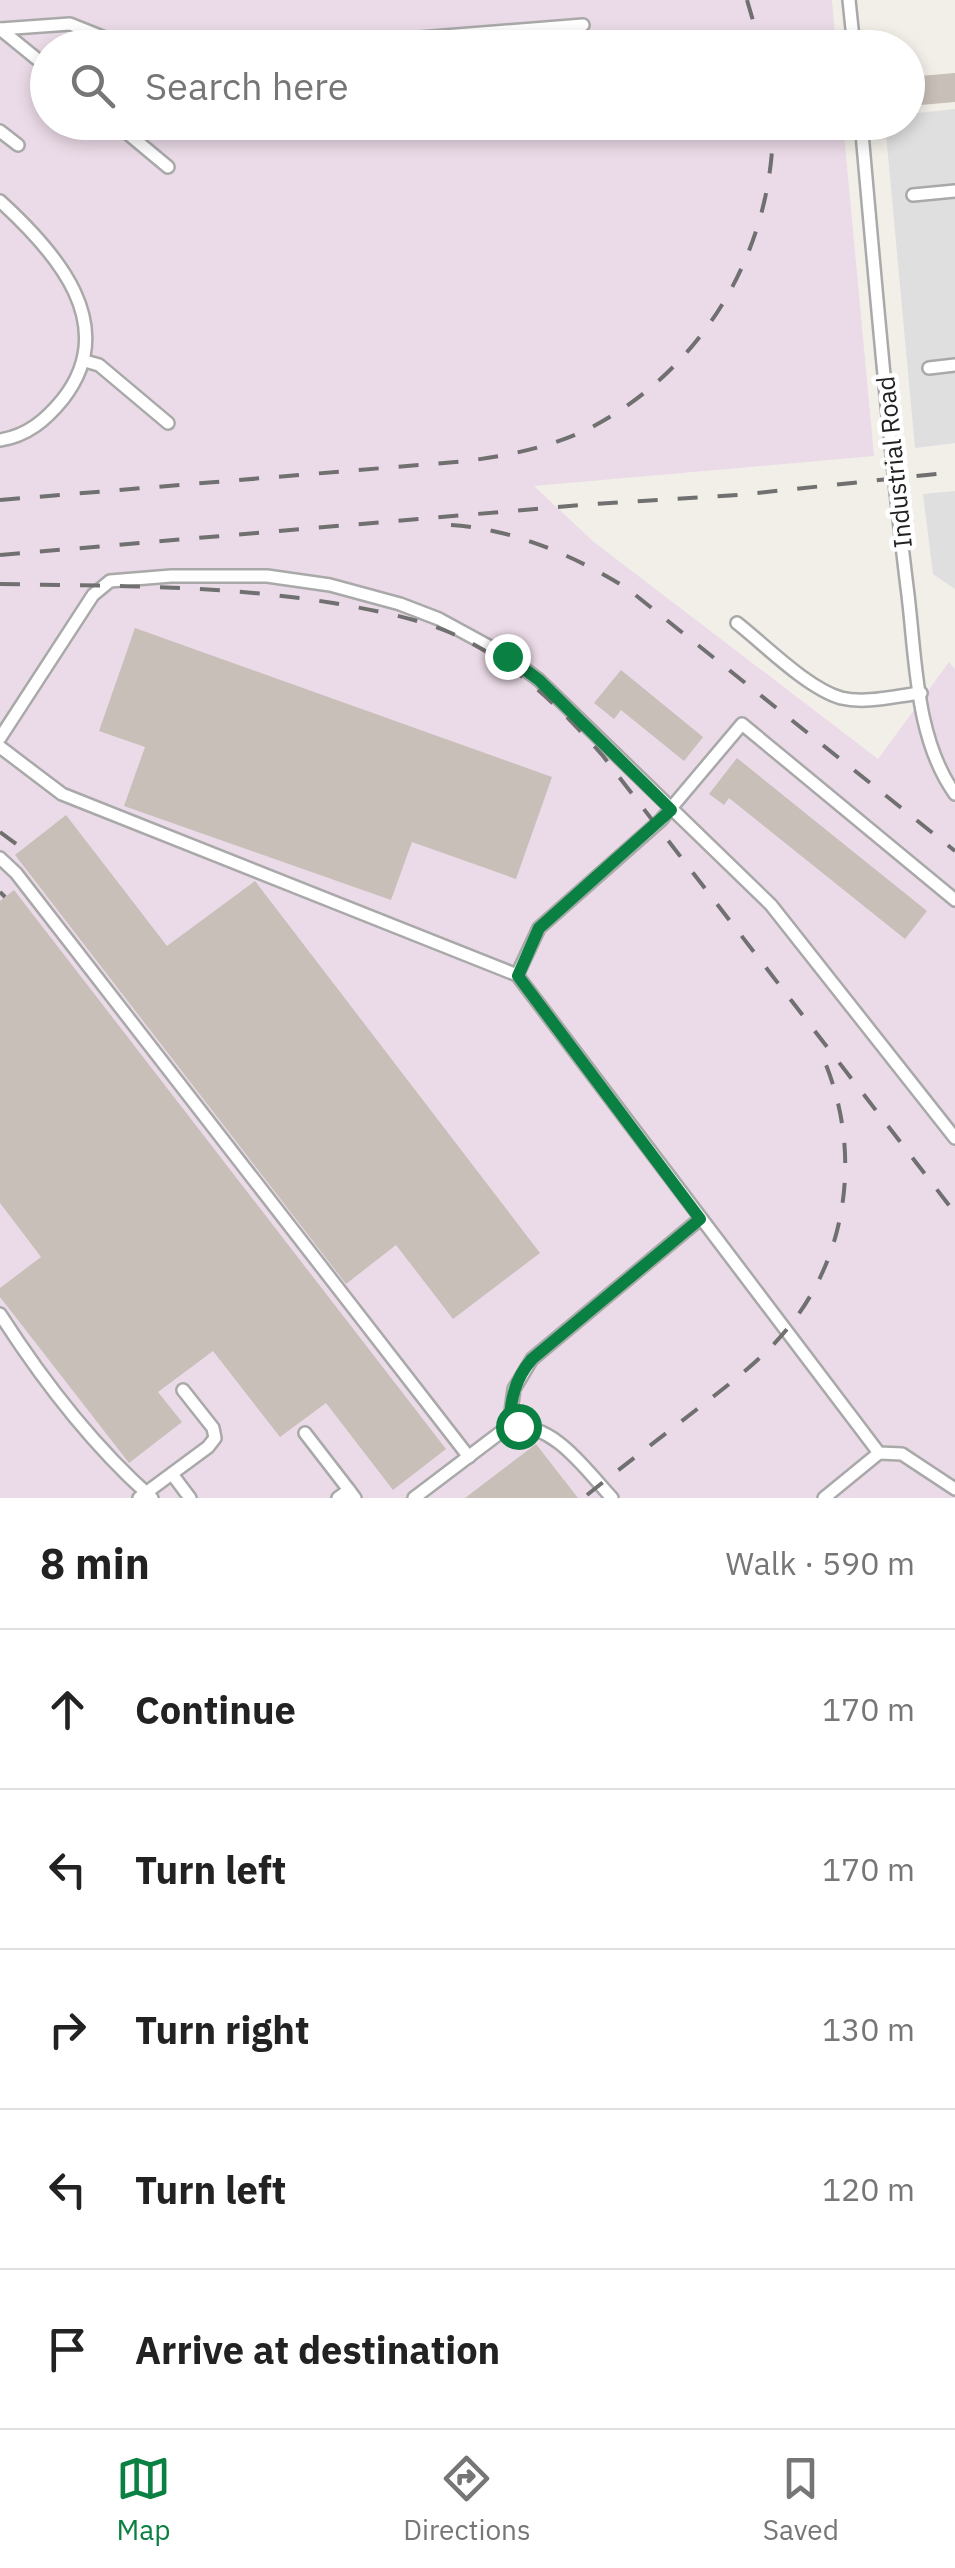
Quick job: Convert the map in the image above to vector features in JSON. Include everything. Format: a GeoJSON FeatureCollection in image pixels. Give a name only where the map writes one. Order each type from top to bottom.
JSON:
{"type":"FeatureCollection","features":[{"type":"Feature","properties":{"kind":"street"},"geometry":{"type":"LineString","coordinates":[[850,0],[852,30]]}},
{"type":"Feature","properties":{"kind":"street"},"geometry":{"type":"LineString","coordinates":[[0,29],[70,24],[85,30]]}},
{"type":"Feature","properties":{"kind":"street"},"geometry":{"type":"LineString","coordinates":[[510,30],[583,24]]}},
{"type":"Feature","properties":{"kind":"street"},"geometry":{"type":"LineString","coordinates":[[0,29],[30,53]]}},
{"type":"Feature","properties":{"kind":"street"},"geometry":{"type":"LineString","coordinates":[[0,131],[18,146]]}},
{"type":"Feature","properties":{"kind":"street"},"geometry":{"type":"LineString","coordinates":[[136,140],[168,167]]}},
{"type":"Feature","properties":{"kind":"street","name":"Industrial Road"},"geometry":{"type":"LineString","coordinates":[[863,140],[892,468],[920,693],[932,750],[955,794]]}},
{"type":"Feature","properties":{"kind":"street"},"geometry":{"type":"LineString","coordinates":[[914,195],[955,191]]}},
{"type":"Feature","properties":{"kind":"street"},"geometry":{"type":"LineString","coordinates":[[0,201],[39,239],[70,282],[86,333],[85,361],[73,386],[45,419],[21,435],[0,440]]}},
{"type":"Feature","properties":{"kind":"street"},"geometry":{"type":"LineString","coordinates":[[85,361],[98,365],[168,423]]}},
{"type":"Feature","properties":{"kind":"street"},"geometry":{"type":"LineString","coordinates":[[929,368],[955,365]]}},
{"type":"Feature","properties":{"kind":"street"},"geometry":{"type":"LineString","coordinates":[[0,738],[93,594],[106,583],[171,576],[267,576],[330,585],[400,604],[476,637],[539,680],[771,905],[955,1138]]}},
{"type":"Feature","properties":{"kind":"street"},"geometry":{"type":"LineString","coordinates":[[737,623],[816,686],[839,697],[860,700],[920,693]]}},
{"type":"Feature","properties":{"kind":"street"},"geometry":{"type":"LineString","coordinates":[[518,976],[539,928],[671,810],[742,724],[955,900]]}},
{"type":"Feature","properties":{"kind":"street"},"geometry":{"type":"LineString","coordinates":[[0,746],[62,794],[518,976],[880,1453]]}},
{"type":"Feature","properties":{"kind":"street"},"geometry":{"type":"LineString","coordinates":[[0,858],[16,873],[469,1457]]}},
{"type":"Feature","properties":{"kind":"street"},"geometry":{"type":"LineString","coordinates":[[509,1426],[514,1389],[532,1359],[700,1219]]}},
{"type":"Feature","properties":{"kind":"street"},"geometry":{"type":"LineString","coordinates":[[0,1314],[64,1405],[146,1496],[208,1448],[214,1438],[213,1428],[183,1390]]}},
{"type":"Feature","properties":{"kind":"street"},"geometry":{"type":"LineString","coordinates":[[414,1498],[509,1426],[528,1427],[549,1436],[612,1498]]}},
{"type":"Feature","properties":{"kind":"street"},"geometry":{"type":"LineString","coordinates":[[305,1433],[347,1495]]}},
{"type":"Feature","properties":{"kind":"street"},"geometry":{"type":"LineString","coordinates":[[824,1498],[880,1453],[902,1454],[955,1489]]}},
{"type":"Feature","properties":{"kind":"street"},"geometry":{"type":"LineString","coordinates":[[172,1474],[190,1498]]}},
{"type":"Feature","properties":{"kind":"shaded area"},"geometry":{"type":"Polygon","coordinates":[[[0,0],[832,0],[835,30],[30,30],[30,140],[845,140],[874,456],[534,486],[594,542],[878,759],[949,662],[955,669],[955,1498],[0,1498],[0,0]]]}},
{"type":"Feature","properties":{"kind":"shaded area"},"geometry":{"type":"Polygon","coordinates":[[[955,109],[955,443],[915,448],[887,140],[925,140],[925,112],[955,109]]]}},
{"type":"Feature","properties":{"kind":"shaded area"},"geometry":{"type":"Polygon","coordinates":[[[955,491],[955,589],[933,574],[923,494],[955,491]]]}},
{"type":"Feature","properties":{"kind":"building"},"geometry":{"type":"Polygon","coordinates":[[[955,73],[955,102],[925,105],[925,76],[955,73]]]}},
{"type":"Feature","properties":{"kind":"building"},"geometry":{"type":"Polygon","coordinates":[[[135,628],[552,777],[516,879],[412,842],[391,900],[124,806],[145,747],[99,731],[135,628]]]}},
{"type":"Feature","properties":{"kind":"building"},"geometry":{"type":"Polygon","coordinates":[[[621,670],[703,737],[684,761],[621,710],[614,719],[594,703],[621,670]]]}},
{"type":"Feature","properties":{"kind":"building"},"geometry":{"type":"Polygon","coordinates":[[[737,758],[927,911],[905,939],[729,798],[724,805],[709,794],[737,758]]]}},
{"type":"Feature","properties":{"kind":"building"},"geometry":{"type":"Polygon","coordinates":[[[66,815],[167,946],[255,881],[540,1253],[453,1319],[396,1245],[346,1284],[15,855],[66,815]]]}},
{"type":"Feature","properties":{"kind":"building"},"geometry":{"type":"Polygon","coordinates":[[[14,890],[446,1449],[393,1490],[326,1403],[280,1437],[213,1351],[158,1392],[182,1422],[129,1463],[0,1297],[0,1288],[41,1257],[0,1203],[0,901],[14,890]]]}},
{"type":"Feature","properties":{"kind":"building"},"geometry":{"type":"Polygon","coordinates":[[[536,1444],[578,1498],[465,1498],[536,1444]]]}},
{"type":"Feature","properties":{"kind":"railway"},"geometry":{"type":"LineString","coordinates":[[747,0],[756,30]]}},
{"type":"Feature","properties":{"kind":"railway"},"geometry":{"type":"LineString","coordinates":[[0,500],[467,461],[531,449],[592,427],[632,402],[668,372],[699,338],[725,300],[746,259],[761,215],[772,140]]}},
{"type":"Feature","properties":{"kind":"railway"},"geometry":{"type":"LineString","coordinates":[[0,555],[738,495],[955,472]]}},
{"type":"Feature","properties":{"kind":"railway"},"geometry":{"type":"LineString","coordinates":[[451,525],[521,538],[587,566],[628,589],[955,851]]}},
{"type":"Feature","properties":{"kind":"railway"},"geometry":{"type":"LineString","coordinates":[[0,584],[209,590],[333,603],[422,623],[451,633],[494,657],[552,702],[603,756],[955,1213]]}},
{"type":"Feature","properties":{"kind":"railway"},"geometry":{"type":"LineString","coordinates":[[0,832],[23,849]]}},
{"type":"Feature","properties":{"kind":"railway"},"geometry":{"type":"LineString","coordinates":[[0,892],[5,897]]}},
{"type":"Feature","properties":{"kind":"railway"},"geometry":{"type":"LineString","coordinates":[[587,1495],[756,1361],[778,1340],[809,1298],[826,1265],[844,1196],[842,1124],[821,1053]]}},
{"type":"Feature","properties":{"kind":"route"},"geometry":{"type":"LineString","coordinates":[[507,656],[539,680],[671,810],[539,928],[518,976],[700,1219],[532,1359],[518,1377],[511,1399],[509,1426],[518,1426]]}}]}
